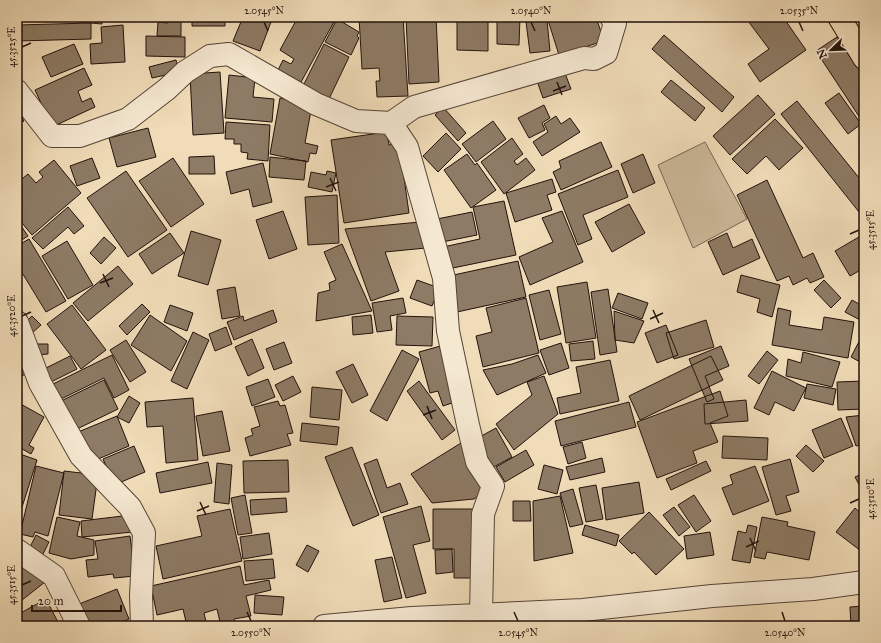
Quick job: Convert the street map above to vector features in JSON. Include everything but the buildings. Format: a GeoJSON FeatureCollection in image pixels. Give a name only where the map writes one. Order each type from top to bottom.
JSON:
{"type":"FeatureCollection","features":[{"type":"Feature","properties":{"kind":"main road"},"geometry":{"type":"LineString","coordinates":[[839,17],[864,58]]}},
{"type":"Feature","properties":{"kind":"street"},"geometry":{"type":"LineString","coordinates":[[17,91],[52,136],[80,136],[128,119],[167,89],[185,72],[210,56],[229,54],[316,104],[356,121],[391,123],[414,107],[584,58],[594,59],[606,53],[615,23],[611,17]]}},
{"type":"Feature","properties":{"kind":"street"},"geometry":{"type":"LineString","coordinates":[[391,123],[407,147],[444,278],[448,331],[468,425],[477,462],[493,486],[484,514],[481,615]]}},
{"type":"Feature","properties":{"kind":"street"},"geometry":{"type":"LineString","coordinates":[[17,322],[40,383],[81,456],[130,507],[144,533],[141,596],[142,626]]}},
{"type":"Feature","properties":{"kind":"street"},"geometry":{"type":"LineString","coordinates":[[17,550],[54,576],[79,626]]}},
{"type":"Feature","properties":{"kind":"street"},"geometry":{"type":"LineString","coordinates":[[324,626],[415,623],[481,615],[583,610],[712,596],[813,589],[864,582]]}},
{"type":"Feature","properties":{"kind":"shaded area"},"geometry":{"type":"Polygon","coordinates":[[[705,142],[747,219],[693,248],[658,165],[705,142]]]}}]}
